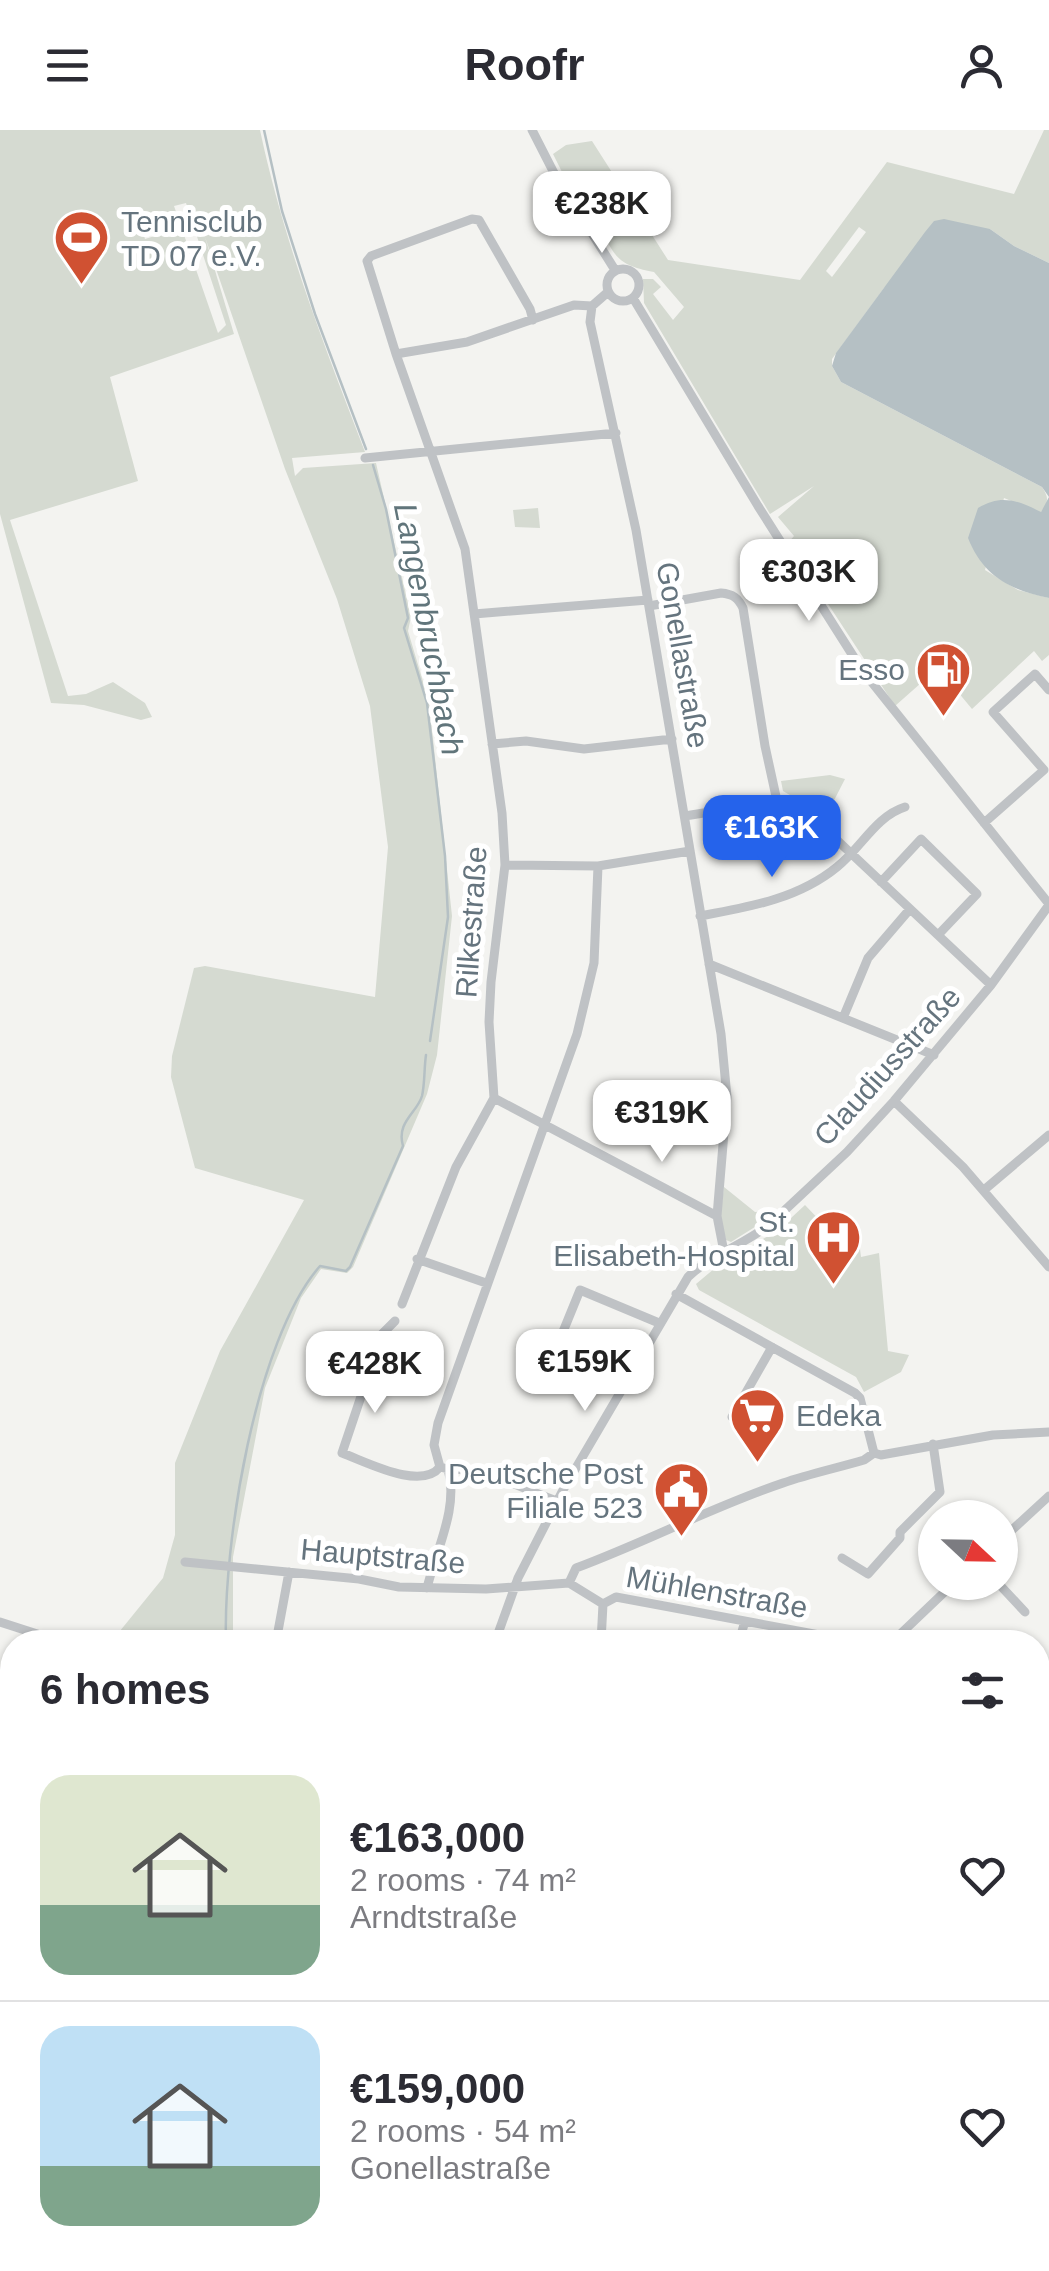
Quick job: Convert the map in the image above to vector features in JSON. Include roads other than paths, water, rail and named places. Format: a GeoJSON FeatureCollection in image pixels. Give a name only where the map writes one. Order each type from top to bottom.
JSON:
{"type":"FeatureCollection","features":[{"type":"Feature","properties":{"kind":"street"},"geometry":{"type":"LineString","coordinates":[[532,130],[554,174],[615,270]]}},
{"type":"Feature","properties":{"kind":"street","name":"Rilkestraße"},"geometry":{"type":"LineString","coordinates":[[494,1098],[490,1002],[505,865],[465,549],[396,354],[368,269],[368,258],[472,219],[483,224],[533,320]]}},
{"type":"Feature","properties":{"kind":"street"},"geometry":{"type":"LineString","coordinates":[[627,268],[637,276],[639,288],[632,298],[616,300],[608,292],[607,280],[615,270],[627,268]]}},
{"type":"Feature","properties":{"kind":"street"},"geometry":{"type":"LineString","coordinates":[[396,354],[466,342],[574,305],[592,306],[608,292]]}},
{"type":"Feature","properties":{"kind":"street"},"geometry":{"type":"LineString","coordinates":[[632,298],[862,670],[1049,905]]}},
{"type":"Feature","properties":{"kind":"street","name":"Gonellastraße"},"geometry":{"type":"LineString","coordinates":[[592,306],[590,322],[616,433],[648,603],[721,1034],[727,1097],[717,1216]]}},
{"type":"Feature","properties":{"kind":"street"},"geometry":{"type":"LineString","coordinates":[[365,458],[616,433]]}},
{"type":"Feature","properties":{"kind":"street"},"geometry":{"type":"LineString","coordinates":[[474,614],[730,594],[743,608],[777,800]]}},
{"type":"Feature","properties":{"kind":"street"},"geometry":{"type":"LineString","coordinates":[[984,823],[1044,770],[992,712],[1035,674],[1049,690]]}},
{"type":"Feature","properties":{"kind":"street"},"geometry":{"type":"LineString","coordinates":[[492,744],[526,741],[584,749],[672,739]]}},
{"type":"Feature","properties":{"kind":"street"},"geometry":{"type":"LineString","coordinates":[[685,816],[777,800],[806,811],[991,986]]}},
{"type":"Feature","properties":{"kind":"street"},"geometry":{"type":"LineString","coordinates":[[700,916],[778,899],[824,877],[852,855],[889,812],[905,807]]}},
{"type":"Feature","properties":{"kind":"street"},"geometry":{"type":"LineString","coordinates":[[881,882],[921,839],[977,894],[938,936]]}},
{"type":"Feature","properties":{"kind":"street"},"geometry":{"type":"LineString","coordinates":[[505,865],[598,866],[690,851]]}},
{"type":"Feature","properties":{"kind":"street"},"geometry":{"type":"LineString","coordinates":[[427,1588],[446,1524],[451,1488],[434,1445],[438,1423],[577,1034],[596,937],[598,866]]}},
{"type":"Feature","properties":{"kind":"street","name":"Claudiusstraße"},"geometry":{"type":"LineString","coordinates":[[724,1252],[772,1222],[894,1100],[991,986],[1049,905]]}},
{"type":"Feature","properties":{"kind":"street"},"geometry":{"type":"LineString","coordinates":[[843,1018],[868,958],[910,908]]}},
{"type":"Feature","properties":{"kind":"street"},"geometry":{"type":"LineString","coordinates":[[709,964],[934,1055]]}},
{"type":"Feature","properties":{"kind":"street"},"geometry":{"type":"LineString","coordinates":[[402,1304],[456,1167],[494,1098],[717,1216],[724,1252],[701,1265],[676,1294],[558,1501],[513,1588],[498,1630]]}},
{"type":"Feature","properties":{"kind":"street"},"geometry":{"type":"LineString","coordinates":[[894,1100],[984,1190],[1049,1267]]}},
{"type":"Feature","properties":{"kind":"street"},"geometry":{"type":"LineString","coordinates":[[984,1190],[1049,1135]]}},
{"type":"Feature","properties":{"kind":"street"},"geometry":{"type":"LineString","coordinates":[[417,1260],[486,1284]]}},
{"type":"Feature","properties":{"kind":"street"},"geometry":{"type":"LineString","coordinates":[[558,1344],[580,1290],[659,1323]]}},
{"type":"Feature","properties":{"kind":"street"},"geometry":{"type":"LineString","coordinates":[[676,1294],[855,1393],[860,1398],[874,1453]]}},
{"type":"Feature","properties":{"kind":"street"},"geometry":{"type":"LineString","coordinates":[[395,1321],[382,1334],[342,1454],[417,1479],[444,1468],[489,1477],[558,1501]]}},
{"type":"Feature","properties":{"kind":"street"},"geometry":{"type":"LineString","coordinates":[[732,1417],[772,1347]]}},
{"type":"Feature","properties":{"kind":"street"},"geometry":{"type":"LineString","coordinates":[[874,1453],[1049,1432]]}},
{"type":"Feature","properties":{"kind":"street"},"geometry":{"type":"LineString","coordinates":[[842,1558],[868,1574],[900,1538],[900,1532],[940,1492],[933,1444]]}},
{"type":"Feature","properties":{"kind":"street"},"geometry":{"type":"LineString","coordinates":[[572,1585],[576,1568],[784,1482],[864,1460],[874,1453]]}},
{"type":"Feature","properties":{"kind":"street"},"geometry":{"type":"LineString","coordinates":[[1018,1524],[1049,1496]]}},
{"type":"Feature","properties":{"kind":"street","name":"Hauptstraße"},"geometry":{"type":"LineString","coordinates":[[184,1562],[427,1588],[572,1585]]}},
{"type":"Feature","properties":{"kind":"street"},"geometry":{"type":"LineString","coordinates":[[278,1630],[289,1572]]}},
{"type":"Feature","properties":{"kind":"street","name":"Mühlenstraße"},"geometry":{"type":"LineString","coordinates":[[572,1585],[604,1604],[616,1597],[792,1630]]}},
{"type":"Feature","properties":{"kind":"street"},"geometry":{"type":"LineString","coordinates":[[905,1630],[937,1600]]}},
{"type":"Feature","properties":{"kind":"street"},"geometry":{"type":"LineString","coordinates":[[1014,1600],[1025,1612]]}},
{"type":"Feature","properties":{"kind":"street"},"geometry":{"type":"LineString","coordinates":[[602,1630],[604,1604]]}},
{"type":"Feature","properties":{"kind":"street"},"geometry":{"type":"LineString","coordinates":[[742,1630],[744,1621]]}},
{"type":"Feature","properties":{"kind":"street"},"geometry":{"type":"LineString","coordinates":[[0,1622],[25,1630]]}},
{"type":"Feature","properties":{"kind":"waterway","name":"Langenbruchbach"},"geometry":{"type":"LineString","coordinates":[[264,130],[282,211],[315,314],[366,449]]}},
{"type":"Feature","properties":{"kind":"waterway","name":"Langenbruchbach"},"geometry":{"type":"LineString","coordinates":[[373,465],[408,618],[404,628],[427,703],[445,856],[448,917],[430,1041]]}},
{"type":"Feature","properties":{"kind":"waterway","name":"Langenbruchbach"},"geometry":{"type":"LineString","coordinates":[[226,1630],[237,1500],[261,1392],[277,1342],[297,1299],[320,1266],[346,1271],[350,1267],[403,1146],[402,1130],[422,1096],[426,1055]]}},
{"type":"Feature","properties":{"kind":"place","name":"Tennisclub TD 07 e.V."},"geometry":{"type":"Point","coordinates":[82,287]}},
{"type":"Feature","properties":{"kind":"place","name":"Esso"},"geometry":{"type":"Point","coordinates":[944,718]}},
{"type":"Feature","properties":{"kind":"place","name":"St. Elisabeth-Hospital"},"geometry":{"type":"Point","coordinates":[834,1287]}},
{"type":"Feature","properties":{"kind":"place","name":"Edeka"},"geometry":{"type":"Point","coordinates":[757,1464]}},
{"type":"Feature","properties":{"kind":"place","name":"Deutsche Post Filiale 523"},"geometry":{"type":"Point","coordinates":[682,1539]}}]}
